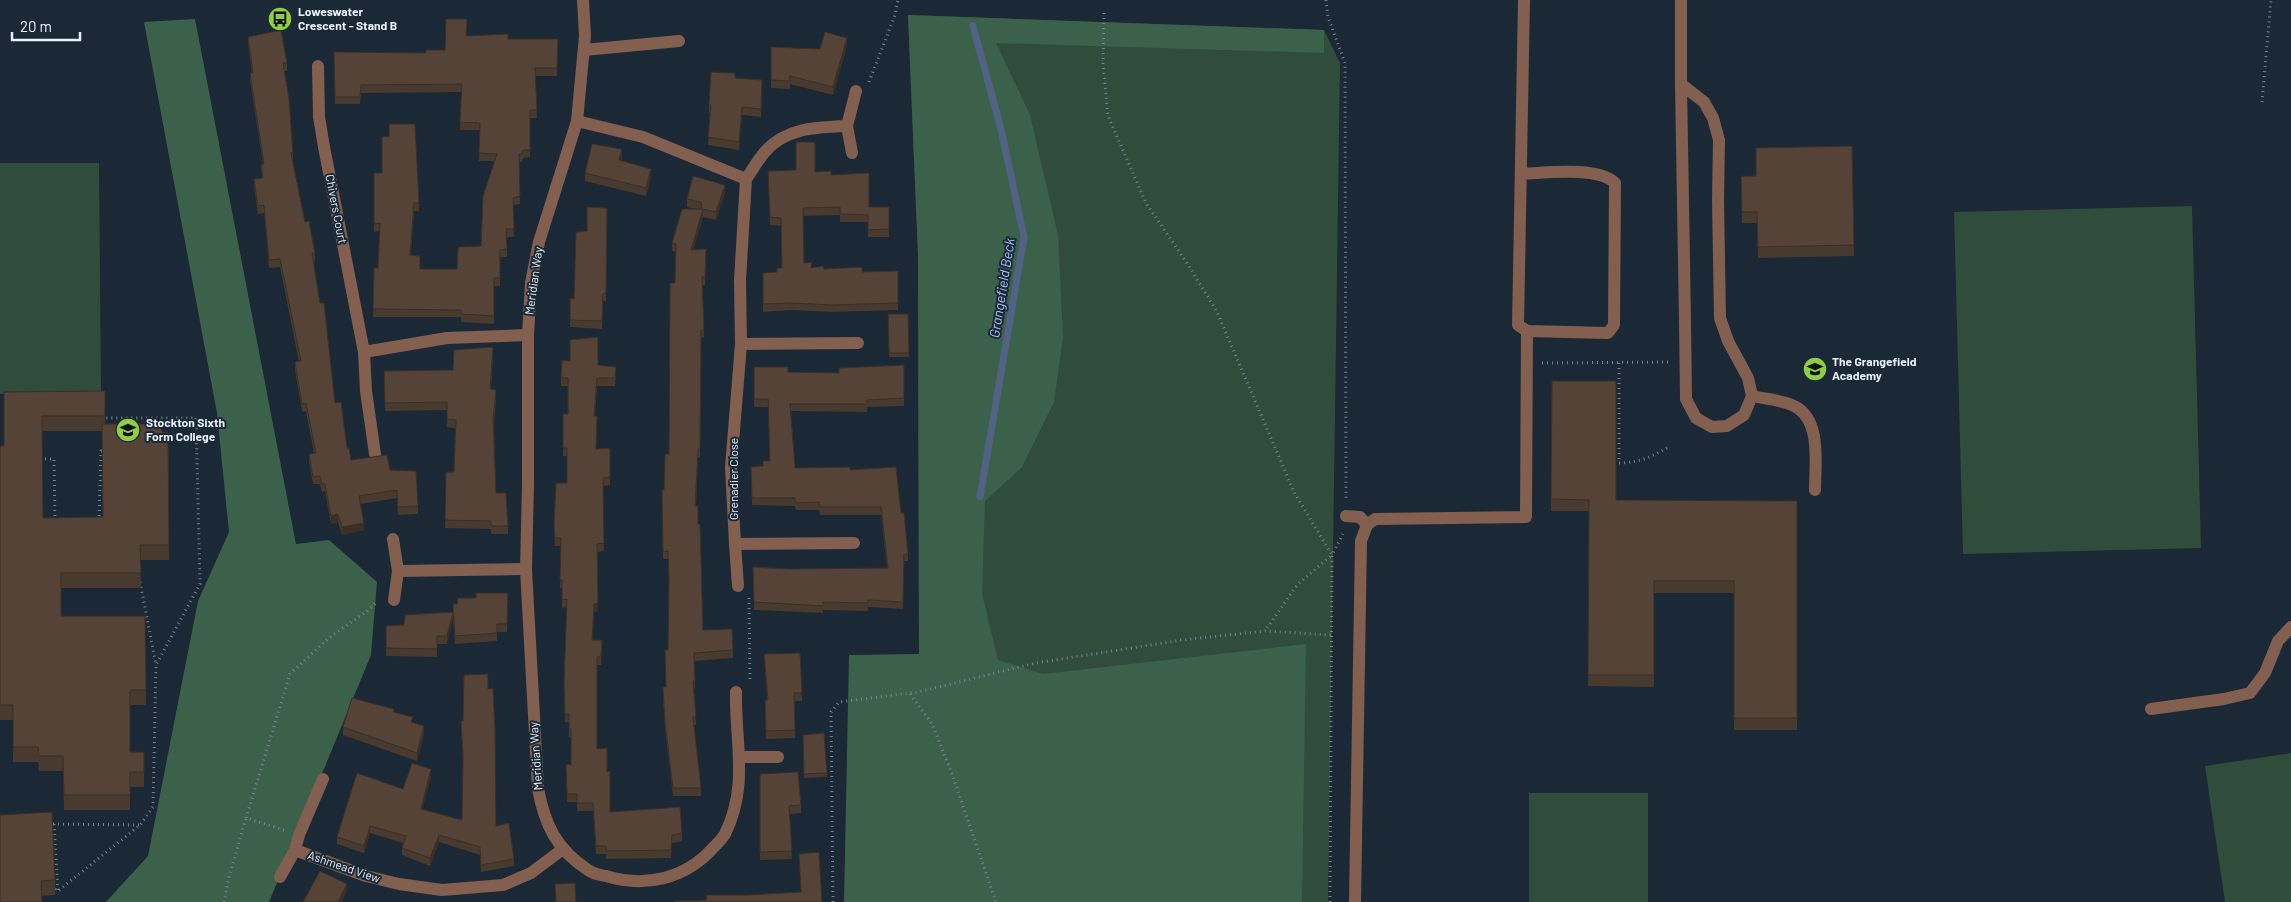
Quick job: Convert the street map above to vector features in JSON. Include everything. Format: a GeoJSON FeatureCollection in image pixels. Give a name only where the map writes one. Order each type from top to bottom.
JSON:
{"type":"FeatureCollection","features":[{"type":"Feature","properties":{"kind":"street","name":"Meridian Way"},"geometry":{"type":"LineString","coordinates":[[583,0],[584,50],[577,121],[539,242],[531,283],[528,336],[526,569],[538,789],[546,822],[563,849],[589,871],[621,881],[653,881],[681,873],[702,860],[724,836],[738,800],[740,758],[736,725],[736,692]]}},
{"type":"Feature","properties":{"kind":"street"},"geometry":{"type":"LineString","coordinates":[[1520,174],[1596,173],[1609,177],[1615,183],[1614,325],[1608,333],[1526,331],[1518,325],[1520,174],[1524,0]]}},
{"type":"Feature","properties":{"kind":"street"},"geometry":{"type":"LineString","coordinates":[[1681,0],[1682,84],[1686,399],[1696,418],[1712,427],[1727,426],[1744,414],[1752,396],[1748,378],[1728,342],[1720,318],[1719,140],[1713,118],[1704,102],[1682,84]]}},
{"type":"Feature","properties":{"kind":"street"},"geometry":{"type":"LineString","coordinates":[[584,50],[679,40]]}},
{"type":"Feature","properties":{"kind":"street","name":"Chivers Court"},"geometry":{"type":"LineString","coordinates":[[318,66],[319,117],[364,352],[366,390],[375,454]]}},
{"type":"Feature","properties":{"kind":"street"},"geometry":{"type":"LineString","coordinates":[[852,153],[847,126],[856,91]]}},
{"type":"Feature","properties":{"kind":"street"},"geometry":{"type":"LineString","coordinates":[[577,121],[643,137],[746,179],[764,152],[783,137],[811,128],[847,126]]}},
{"type":"Feature","properties":{"kind":"street","name":"Grenadier Close"},"geometry":{"type":"LineString","coordinates":[[738,586],[732,467],[741,344],[740,280],[746,179]]}},
{"type":"Feature","properties":{"kind":"street"},"geometry":{"type":"LineString","coordinates":[[1355,902],[1361,541],[1367,525],[1375,519],[1526,517],[1526,331]]}},
{"type":"Feature","properties":{"kind":"street"},"geometry":{"type":"LineString","coordinates":[[364,352],[447,338],[528,336]]}},
{"type":"Feature","properties":{"kind":"street"},"geometry":{"type":"LineString","coordinates":[[741,344],[858,343]]}},
{"type":"Feature","properties":{"kind":"street"},"geometry":{"type":"LineString","coordinates":[[1752,396],[1794,406],[1806,415],[1814,434],[1815,490]]}},
{"type":"Feature","properties":{"kind":"street"},"geometry":{"type":"LineString","coordinates":[[1346,516],[1360,517],[1367,525]]}},
{"type":"Feature","properties":{"kind":"street"},"geometry":{"type":"LineString","coordinates":[[393,539],[398,571],[394,600]]}},
{"type":"Feature","properties":{"kind":"street"},"geometry":{"type":"LineString","coordinates":[[735,544],[854,543]]}},
{"type":"Feature","properties":{"kind":"street"},"geometry":{"type":"LineString","coordinates":[[398,571],[526,569]]}},
{"type":"Feature","properties":{"kind":"street"},"geometry":{"type":"LineString","coordinates":[[2150,709],[2224,699],[2250,692],[2265,673],[2278,641],[2291,627]]}},
{"type":"Feature","properties":{"kind":"street"},"geometry":{"type":"LineString","coordinates":[[740,758],[778,757]]}},
{"type":"Feature","properties":{"kind":"street","name":"Ashmead View"},"geometry":{"type":"LineString","coordinates":[[280,877],[295,850],[323,779]]}},
{"type":"Feature","properties":{"kind":"street","name":"Ashmead View"},"geometry":{"type":"LineString","coordinates":[[295,850],[366,876],[399,884],[442,890],[503,885],[531,873],[563,849]]}},
{"type":"Feature","properties":{"kind":"path"},"geometry":{"type":"LineString","coordinates":[[856,91],[869,82],[894,16],[898,0]]}},
{"type":"Feature","properties":{"kind":"path"},"geometry":{"type":"LineString","coordinates":[[1265,632],[1297,585],[1332,555],[1346,530],[1345,63],[1328,17],[1326,0]]}},
{"type":"Feature","properties":{"kind":"path"},"geometry":{"type":"LineString","coordinates":[[2262,102],[2271,0]]}},
{"type":"Feature","properties":{"kind":"path"},"geometry":{"type":"LineString","coordinates":[[1104,14],[1103,64],[1108,116],[1146,204],[1189,266],[1216,312],[1294,492],[1332,555],[1330,902]]}},
{"type":"Feature","properties":{"kind":"path"},"geometry":{"type":"LineString","coordinates":[[1542,363],[1669,362]]}},
{"type":"Feature","properties":{"kind":"path"},"geometry":{"type":"LineString","coordinates":[[1619,363],[1619,463],[1644,460],[1670,446]]}},
{"type":"Feature","properties":{"kind":"path"},"geometry":{"type":"LineString","coordinates":[[106,418],[196,418],[200,584],[156,665]]}},
{"type":"Feature","properties":{"kind":"path"},"geometry":{"type":"LineString","coordinates":[[160,436],[196,435]]}},
{"type":"Feature","properties":{"kind":"path"},"geometry":{"type":"LineString","coordinates":[[90,523],[99,523],[101,451],[109,451]]}},
{"type":"Feature","properties":{"kind":"path"},"geometry":{"type":"LineString","coordinates":[[36,459],[54,459],[54,523],[63,523]]}},
{"type":"Feature","properties":{"kind":"path"},"geometry":{"type":"LineString","coordinates":[[54,824],[56,890],[140,825],[153,807],[156,665],[140,582]]}},
{"type":"Feature","properties":{"kind":"path"},"geometry":{"type":"LineString","coordinates":[[224,902],[228,876],[290,674],[330,637],[367,611],[396,585]]}},
{"type":"Feature","properties":{"kind":"path"},"geometry":{"type":"LineString","coordinates":[[749,594],[750,682]]}},
{"type":"Feature","properties":{"kind":"path"},"geometry":{"type":"LineString","coordinates":[[833,902],[831,712],[839,702],[909,693],[1036,663],[1182,640],[1265,632],[1331,635]]}},
{"type":"Feature","properties":{"kind":"path"},"geometry":{"type":"LineString","coordinates":[[909,693],[932,724],[951,771],[996,902]]}},
{"type":"Feature","properties":{"kind":"path"},"geometry":{"type":"LineString","coordinates":[[246,818],[299,836]]}},
{"type":"Feature","properties":{"kind":"path"},"geometry":{"type":"LineString","coordinates":[[45,824],[140,825]]}},
{"type":"Feature","properties":{"kind":"green space"},"geometry":{"type":"Polygon","coordinates":[[[908,15],[1324,30],[1340,63],[1328,902],[850,902],[919,654],[918,254],[908,15]]]}},
{"type":"Feature","properties":{"kind":"green space"},"geometry":{"type":"Polygon","coordinates":[[[908,15],[1324,30],[1324,53],[996,43],[1030,115],[1058,235],[1063,337],[1054,402],[1022,467],[985,501],[982,594],[998,660],[1043,674],[1306,644],[1302,902],[844,902],[849,655],[919,654],[918,254],[908,15]]]}},
{"type":"Feature","properties":{"kind":"green space"},"geometry":{"type":"Polygon","coordinates":[[[195,19],[296,544],[329,540],[377,582],[371,655],[269,902],[106,902],[148,856],[198,601],[229,532],[217,413],[144,22],[195,19]]]}},
{"type":"Feature","properties":{"kind":"green space"},"geometry":{"type":"Polygon","coordinates":[[[0,163],[99,163],[101,392],[0,394],[0,163]]]}},
{"type":"Feature","properties":{"kind":"green space"},"geometry":{"type":"Polygon","coordinates":[[[2192,206],[2201,548],[1963,554],[1954,212],[2192,206]]]}},
{"type":"Feature","properties":{"kind":"green space"},"geometry":{"type":"Polygon","coordinates":[[[2291,753],[2291,902],[2225,902],[2205,766],[2291,753]]]}},
{"type":"Feature","properties":{"kind":"green space"},"geometry":{"type":"Polygon","coordinates":[[[1529,793],[1648,793],[1648,902],[1529,902],[1529,793]]]}},
{"type":"Feature","properties":{"kind":"building"},"geometry":{"type":"Polygon","coordinates":[[[446,19],[467,19],[466,36],[508,34],[508,39],[558,39],[557,68],[535,68],[537,110],[530,110],[530,150],[523,150],[522,154],[519,154],[520,196],[513,198],[514,229],[506,229],[507,249],[500,250],[500,278],[494,278],[494,316],[461,314],[461,310],[373,309],[374,268],[378,268],[380,223],[374,224],[374,173],[382,173],[382,136],[389,137],[389,124],[415,124],[419,203],[414,203],[410,255],[420,256],[420,269],[457,269],[458,247],[481,246],[483,196],[497,154],[479,153],[480,123],[460,122],[462,84],[361,85],[360,97],[335,97],[334,52],[426,53],[426,50],[445,50],[446,19]]]}},
{"type":"Feature","properties":{"kind":"building"},"geometry":{"type":"Polygon","coordinates":[[[281,30],[287,63],[283,63],[289,99],[293,153],[291,153],[305,222],[309,221],[315,253],[312,253],[320,303],[324,303],[335,403],[341,402],[347,448],[349,448],[351,460],[387,455],[390,470],[416,471],[418,506],[398,507],[397,490],[359,496],[364,523],[342,527],[338,514],[331,516],[325,484],[322,484],[320,476],[313,477],[309,454],[316,453],[306,403],[302,404],[295,362],[301,361],[280,259],[269,260],[264,205],[258,206],[254,179],[263,178],[261,164],[264,164],[250,73],[253,73],[248,37],[281,30]]]}},
{"type":"Feature","properties":{"kind":"building"},"geometry":{"type":"Polygon","coordinates":[[[825,32],[847,38],[833,87],[790,76],[790,81],[771,80],[771,47],[820,49],[825,32]]]}},
{"type":"Feature","properties":{"kind":"building"},"geometry":{"type":"Polygon","coordinates":[[[711,72],[735,73],[735,78],[762,80],[761,109],[742,107],[739,142],[708,137],[711,105],[709,105],[711,72]]]}},
{"type":"Feature","properties":{"kind":"building"},"geometry":{"type":"Polygon","coordinates":[[[796,142],[815,142],[815,172],[831,171],[831,175],[869,173],[869,207],[889,207],[889,229],[868,230],[868,215],[840,214],[840,207],[803,208],[804,263],[812,262],[811,268],[823,266],[824,269],[862,267],[862,272],[898,271],[898,303],[763,304],[763,273],[777,272],[777,268],[782,268],[781,218],[770,217],[768,171],[796,170],[796,142]]]}},
{"type":"Feature","properties":{"kind":"building"},"geometry":{"type":"Polygon","coordinates":[[[592,144],[622,149],[619,160],[651,169],[646,188],[585,173],[592,144]]]}},
{"type":"Feature","properties":{"kind":"building"},"geometry":{"type":"Polygon","coordinates":[[[1852,146],[1854,245],[1758,247],[1757,212],[1742,212],[1741,176],[1756,176],[1756,148],[1852,146]]]}},
{"type":"Feature","properties":{"kind":"building"},"geometry":{"type":"Polygon","coordinates":[[[693,176],[725,185],[716,212],[703,209],[691,250],[706,249],[705,277],[702,277],[704,330],[701,330],[700,449],[698,449],[695,506],[698,506],[698,524],[700,524],[703,630],[732,629],[733,650],[694,653],[695,681],[693,681],[696,717],[693,717],[701,788],[673,788],[663,687],[666,687],[665,650],[668,650],[669,577],[668,551],[663,552],[662,490],[664,490],[665,454],[669,454],[670,283],[675,283],[676,244],[672,243],[682,209],[702,209],[701,202],[687,199],[693,176]]]}},
{"type":"Feature","properties":{"kind":"building"},"geometry":{"type":"Polygon","coordinates":[[[587,207],[607,208],[606,293],[603,294],[602,321],[570,320],[570,298],[574,299],[576,232],[587,231],[587,207]]]}},
{"type":"Feature","properties":{"kind":"building"},"geometry":{"type":"Polygon","coordinates":[[[888,314],[908,314],[909,353],[889,353],[888,314]]]}},
{"type":"Feature","properties":{"kind":"building"},"geometry":{"type":"Polygon","coordinates":[[[598,337],[598,365],[616,367],[615,378],[597,378],[594,416],[597,416],[596,449],[610,448],[610,477],[603,478],[604,543],[597,544],[598,603],[594,604],[592,640],[602,640],[601,657],[597,657],[597,749],[607,748],[607,772],[610,771],[610,812],[680,807],[682,833],[672,835],[671,850],[606,851],[606,846],[596,846],[593,803],[577,803],[577,794],[567,794],[566,764],[571,765],[571,729],[569,729],[569,714],[565,714],[564,683],[567,599],[562,600],[562,580],[560,580],[561,538],[555,538],[554,523],[556,483],[567,483],[567,448],[563,448],[563,414],[568,414],[568,378],[561,378],[562,360],[570,361],[570,340],[598,337]]]}},
{"type":"Feature","properties":{"kind":"building"},"geometry":{"type":"Polygon","coordinates":[[[493,347],[490,389],[496,390],[493,421],[496,493],[506,493],[508,526],[491,526],[491,521],[445,520],[446,472],[454,472],[456,420],[447,419],[447,402],[385,403],[384,371],[453,370],[454,350],[493,347]]]}},
{"type":"Feature","properties":{"kind":"building"},"geometry":{"type":"Polygon","coordinates":[[[904,365],[904,398],[867,400],[867,404],[790,404],[795,468],[850,467],[850,470],[896,467],[901,513],[904,513],[908,554],[904,554],[903,602],[868,600],[868,603],[823,602],[823,606],[754,602],[753,567],[789,569],[888,568],[881,507],[820,507],[819,502],[796,503],[795,498],[752,498],[751,467],[763,466],[763,461],[770,461],[768,399],[754,399],[754,367],[788,367],[788,372],[839,373],[839,368],[904,365]]]}},
{"type":"Feature","properties":{"kind":"building"},"geometry":{"type":"Polygon","coordinates":[[[1552,381],[1616,381],[1616,500],[1797,501],[1797,718],[1734,718],[1734,581],[1654,581],[1654,675],[1588,675],[1589,500],[1551,499],[1552,381]]]}},
{"type":"Feature","properties":{"kind":"building","name":"Stockton Sixth Form College"},"geometry":{"type":"Polygon","coordinates":[[[105,391],[105,416],[42,416],[43,518],[103,517],[102,424],[162,424],[162,432],[168,432],[169,545],[140,545],[141,573],[61,573],[61,616],[145,616],[146,690],[130,690],[130,752],[144,752],[144,772],[130,772],[130,795],[64,795],[63,756],[39,756],[38,747],[13,747],[13,705],[0,705],[0,446],[4,446],[4,392],[105,391]]]}},
{"type":"Feature","properties":{"kind":"building"},"geometry":{"type":"Polygon","coordinates":[[[476,593],[508,593],[507,624],[497,624],[497,633],[455,636],[453,604],[457,604],[458,598],[476,598],[476,593]]]}},
{"type":"Feature","properties":{"kind":"building"},"geometry":{"type":"Polygon","coordinates":[[[453,612],[447,636],[437,636],[437,649],[386,648],[386,626],[404,625],[405,615],[453,612]]]}},
{"type":"Feature","properties":{"kind":"building"},"geometry":{"type":"Polygon","coordinates":[[[800,653],[802,693],[794,693],[795,730],[766,731],[765,700],[768,700],[764,654],[800,653]]]}},
{"type":"Feature","properties":{"kind":"building"},"geometry":{"type":"Polygon","coordinates":[[[488,674],[488,689],[493,688],[496,826],[509,823],[514,859],[481,865],[480,847],[439,835],[430,858],[402,848],[406,836],[370,826],[364,846],[337,837],[357,773],[403,789],[412,763],[431,769],[421,809],[462,820],[463,756],[461,721],[463,721],[464,675],[488,674]]]}},
{"type":"Feature","properties":{"kind":"building"},"geometry":{"type":"Polygon","coordinates":[[[352,698],[394,709],[393,712],[413,717],[411,722],[424,726],[417,753],[343,727],[352,698]]]}},
{"type":"Feature","properties":{"kind":"building"},"geometry":{"type":"Polygon","coordinates":[[[824,733],[827,773],[804,774],[803,735],[824,733]]]}},
{"type":"Feature","properties":{"kind":"building"},"geometry":{"type":"Polygon","coordinates":[[[798,772],[801,805],[789,806],[792,851],[760,852],[760,774],[798,772]]]}},
{"type":"Feature","properties":{"kind":"building"},"geometry":{"type":"Polygon","coordinates":[[[52,812],[55,880],[41,881],[42,902],[0,902],[0,815],[52,812]]]}},
{"type":"Feature","properties":{"kind":"building"},"geometry":{"type":"Polygon","coordinates":[[[819,852],[822,902],[675,902],[707,900],[706,895],[801,892],[799,854],[819,852]]]}},
{"type":"Feature","properties":{"kind":"building"},"geometry":{"type":"Polygon","coordinates":[[[320,871],[347,884],[338,902],[303,902],[320,871]]]}},
{"type":"Feature","properties":{"kind":"building"},"geometry":{"type":"Polygon","coordinates":[[[575,883],[576,902],[556,902],[555,884],[575,883]]]}},
{"type":"Feature","properties":{"kind":"waterway","name":"Grangefield Beck"},"geometry":{"type":"LineString","coordinates":[[973,26],[1001,129],[1024,237],[980,497]]}},
{"type":"Feature","properties":{"kind":"place","name":"Loweswater Crescent - Stand B"},"geometry":{"type":"Point","coordinates":[280,19]}},
{"type":"Feature","properties":{"kind":"place","name":"The Grangefield Academy"},"geometry":{"type":"Point","coordinates":[1815,369]}},
{"type":"Feature","properties":{"kind":"place","name":"Stockton Sixth Form College"},"geometry":{"type":"Point","coordinates":[128,430]}}]}
